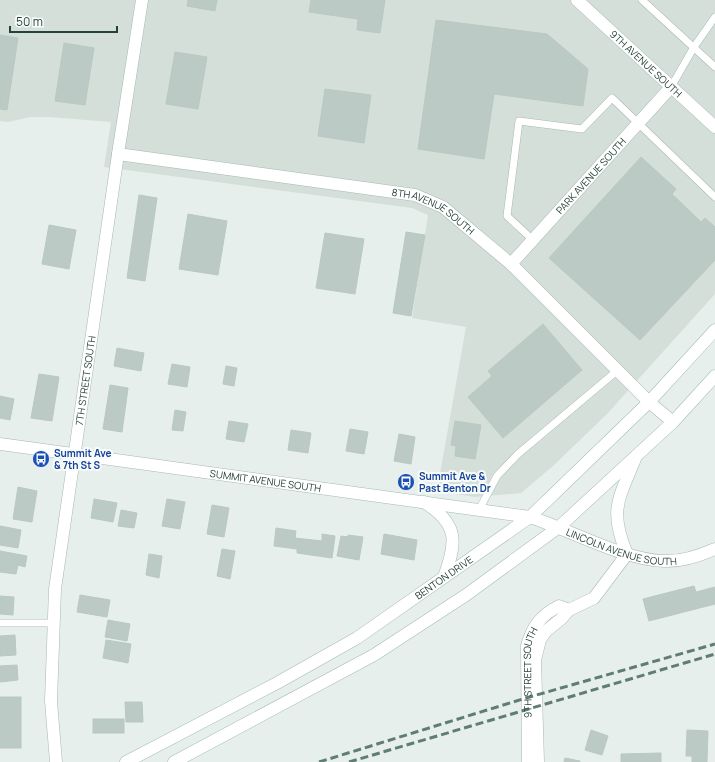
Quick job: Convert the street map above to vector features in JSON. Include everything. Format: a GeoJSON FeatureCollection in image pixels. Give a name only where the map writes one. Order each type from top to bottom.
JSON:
{"type":"FeatureCollection","features":[{"type":"Feature","properties":{"kind":"street","name":"7TH STREET SOUTH"},"geometry":{"type":"LineString","coordinates":[[56,762],[51,701],[55,589],[118,154],[142,0]]}},
{"type":"Feature","properties":{"kind":"street","name":"9TH AVENUE SOUTH"},"geometry":{"type":"LineString","coordinates":[[577,0],[715,127]]}},
{"type":"Feature","properties":{"kind":"street","name":"PARK AVENUE SOUTH"},"geometry":{"type":"LineString","coordinates":[[511,264],[671,87]]}},
{"type":"Feature","properties":{"kind":"street","name":"8TH AVENUE SOUTH"},"geometry":{"type":"LineString","coordinates":[[118,154],[415,195],[443,207],[511,264],[649,402],[673,422]]}},
{"type":"Feature","properties":{"kind":"street","name":"BENTON DRIVE"},"geometry":{"type":"LineString","coordinates":[[126,762],[277,683],[357,638],[530,517],[649,402],[715,330]]}},
{"type":"Feature","properties":{"kind":"street"},"geometry":{"type":"LineString","coordinates":[[174,762],[374,655],[466,595],[559,527],[673,422],[715,376]]}},
{"type":"Feature","properties":{"kind":"street","name":"SUMMIT AVENUE SOUTH"},"geometry":{"type":"LineString","coordinates":[[0,444],[530,517]]}},
{"type":"Feature","properties":{"kind":"street"},"geometry":{"type":"LineString","coordinates":[[627,554],[618,534],[616,520],[618,504],[637,455]]}},
{"type":"Feature","properties":{"kind":"street"},"geometry":{"type":"LineString","coordinates":[[424,502],[439,512],[449,523],[453,538],[452,556],[444,578]]}},
{"type":"Feature","properties":{"kind":"street","name":"LINCOLN AVENUE SOUTH"},"geometry":{"type":"LineString","coordinates":[[530,517],[627,554],[665,561],[696,557],[715,549]]}},
{"type":"Feature","properties":{"kind":"street","name":"9TH STREET SOUTH"},"geometry":{"type":"LineString","coordinates":[[538,762],[536,650],[546,631],[561,619],[569,610],[594,598],[627,554]]}},
{"type":"Feature","properties":{"kind":"street","name":"9TH STREET SOUTH"},"geometry":{"type":"LineString","coordinates":[[528,762],[527,646],[531,632],[548,612],[559,606],[569,610]]}},
{"type":"Feature","properties":{"kind":"lane"},"geometry":{"type":"LineString","coordinates":[[642,0],[715,67]]}},
{"type":"Feature","properties":{"kind":"lane"},"geometry":{"type":"LineString","coordinates":[[671,87],[694,47],[715,17]]}},
{"type":"Feature","properties":{"kind":"lane"},"geometry":{"type":"LineString","coordinates":[[533,240],[507,216],[519,121],[582,129],[612,98],[715,197]]}},
{"type":"Feature","properties":{"kind":"lane"},"geometry":{"type":"LineString","coordinates":[[479,510],[497,476],[518,454],[618,370]]}},
{"type":"Feature","properties":{"kind":"lane"},"geometry":{"type":"LineString","coordinates":[[0,623],[54,624]]}},
{"type":"Feature","properties":{"kind":"shaded area"},"geometry":{"type":"Polygon","coordinates":[[[0,0],[715,0],[715,294],[607,414],[553,466],[521,493],[475,497],[437,491],[466,327],[412,318],[428,215],[412,208],[104,167],[111,122],[49,117],[30,117],[8,122],[0,121],[0,0]]]}},
{"type":"Feature","properties":{"kind":"building"},"geometry":{"type":"Polygon","coordinates":[[[188,0],[217,0],[215,11],[187,6],[188,0]]]}},
{"type":"Feature","properties":{"kind":"building"},"geometry":{"type":"Polygon","coordinates":[[[311,0],[385,0],[380,33],[357,30],[358,19],[309,12],[311,0]]]}},
{"type":"Feature","properties":{"kind":"building"},"geometry":{"type":"Polygon","coordinates":[[[436,20],[547,34],[588,69],[583,106],[494,94],[484,159],[418,149],[436,20]]]}},
{"type":"Feature","properties":{"kind":"building"},"geometry":{"type":"Polygon","coordinates":[[[0,35],[18,38],[7,110],[0,109],[0,35]]]}},
{"type":"Feature","properties":{"kind":"building"},"geometry":{"type":"Polygon","coordinates":[[[64,43],[94,48],[85,105],[55,101],[64,43]]]}},
{"type":"Feature","properties":{"kind":"building"},"geometry":{"type":"Polygon","coordinates":[[[175,52],[207,57],[198,109],[166,104],[175,52]]]}},
{"type":"Feature","properties":{"kind":"building"},"geometry":{"type":"Polygon","coordinates":[[[325,89],[371,95],[364,143],[318,136],[325,89]]]}},
{"type":"Feature","properties":{"kind":"building"},"geometry":{"type":"Polygon","coordinates":[[[641,157],[676,189],[672,194],[701,222],[705,218],[715,227],[715,260],[640,340],[549,258],[641,157]]]}},
{"type":"Feature","properties":{"kind":"building"},"geometry":{"type":"Polygon","coordinates":[[[139,195],[157,198],[145,281],[127,278],[139,195]]]}},
{"type":"Feature","properties":{"kind":"building"},"geometry":{"type":"Polygon","coordinates":[[[188,214],[227,221],[218,275],[179,269],[188,214]]]}},
{"type":"Feature","properties":{"kind":"building"},"geometry":{"type":"Polygon","coordinates":[[[49,225],[76,230],[69,269],[42,264],[49,225]]]}},
{"type":"Feature","properties":{"kind":"building"},"geometry":{"type":"Polygon","coordinates":[[[406,232],[425,235],[411,316],[393,313],[406,232]]]}},
{"type":"Feature","properties":{"kind":"building"},"geometry":{"type":"Polygon","coordinates":[[[325,233],[364,239],[355,294],[316,288],[325,233]]]}},
{"type":"Feature","properties":{"kind":"building"},"geometry":{"type":"Polygon","coordinates":[[[543,324],[582,370],[503,438],[468,397],[492,376],[488,371],[543,324]]]}},
{"type":"Feature","properties":{"kind":"building"},"geometry":{"type":"Polygon","coordinates":[[[117,348],[144,353],[141,371],[114,366],[117,348]]]}},
{"type":"Feature","properties":{"kind":"building"},"geometry":{"type":"Polygon","coordinates":[[[172,364],[190,367],[187,387],[168,384],[172,364]]]}},
{"type":"Feature","properties":{"kind":"building"},"geometry":{"type":"Polygon","coordinates":[[[226,366],[237,368],[234,386],[223,384],[226,366]]]}},
{"type":"Feature","properties":{"kind":"building"},"geometry":{"type":"Polygon","coordinates":[[[39,374],[59,377],[52,421],[31,418],[39,374]]]}},
{"type":"Feature","properties":{"kind":"building"},"geometry":{"type":"Polygon","coordinates":[[[110,385],[128,388],[122,432],[103,429],[110,385]]]}},
{"type":"Feature","properties":{"kind":"building"},"geometry":{"type":"Polygon","coordinates":[[[0,396],[14,399],[10,420],[0,418],[0,396]]]}},
{"type":"Feature","properties":{"kind":"building"},"geometry":{"type":"Polygon","coordinates":[[[175,410],[186,412],[183,431],[172,430],[175,410]]]}},
{"type":"Feature","properties":{"kind":"building"},"geometry":{"type":"Polygon","coordinates":[[[229,421],[248,424],[244,442],[226,439],[229,421]]]}},
{"type":"Feature","properties":{"kind":"building"},"geometry":{"type":"Polygon","coordinates":[[[455,421],[481,425],[475,459],[455,456],[456,446],[451,445],[455,421]]]}},
{"type":"Feature","properties":{"kind":"building"},"geometry":{"type":"Polygon","coordinates":[[[350,429],[368,432],[364,454],[346,451],[350,429]]]}},
{"type":"Feature","properties":{"kind":"building"},"geometry":{"type":"Polygon","coordinates":[[[291,430],[311,433],[308,453],[288,450],[291,430]]]}},
{"type":"Feature","properties":{"kind":"building"},"geometry":{"type":"Polygon","coordinates":[[[399,434],[415,437],[411,464],[394,461],[399,434]]]}},
{"type":"Feature","properties":{"kind":"building"},"geometry":{"type":"Polygon","coordinates":[[[18,487],[37,491],[32,522],[13,519],[18,487]]]}},
{"type":"Feature","properties":{"kind":"building"},"geometry":{"type":"Polygon","coordinates":[[[94,499],[117,503],[113,522],[91,518],[94,499]]]}},
{"type":"Feature","properties":{"kind":"building"},"geometry":{"type":"Polygon","coordinates":[[[167,499],[185,502],[180,529],[162,526],[167,499]]]}},
{"type":"Feature","properties":{"kind":"building"},"geometry":{"type":"Polygon","coordinates":[[[212,505],[229,508],[224,537],[207,534],[212,505]]]}},
{"type":"Feature","properties":{"kind":"building"},"geometry":{"type":"Polygon","coordinates":[[[121,510],[137,513],[134,528],[118,526],[121,510]]]}},
{"type":"Feature","properties":{"kind":"building"},"geometry":{"type":"Polygon","coordinates":[[[0,526],[21,530],[18,548],[0,545],[0,526]]]}},
{"type":"Feature","properties":{"kind":"building"},"geometry":{"type":"Polygon","coordinates":[[[276,528],[296,531],[295,538],[322,541],[322,534],[335,536],[332,558],[297,553],[297,549],[274,546],[276,528]]]}},
{"type":"Feature","properties":{"kind":"building"},"geometry":{"type":"Polygon","coordinates":[[[384,534],[417,540],[414,560],[381,554],[384,534]]]}},
{"type":"Feature","properties":{"kind":"building"},"geometry":{"type":"Polygon","coordinates":[[[348,535],[363,537],[359,560],[337,556],[341,536],[348,537],[348,535]]]}},
{"type":"Feature","properties":{"kind":"building"},"geometry":{"type":"Polygon","coordinates":[[[222,549],[235,551],[230,579],[217,576],[222,549]]]}},
{"type":"Feature","properties":{"kind":"building"},"geometry":{"type":"Polygon","coordinates":[[[0,551],[27,556],[25,567],[18,565],[16,574],[0,572],[0,551]]]}},
{"type":"Feature","properties":{"kind":"building"},"geometry":{"type":"Polygon","coordinates":[[[149,554],[162,556],[159,578],[146,575],[149,554]]]}},
{"type":"Feature","properties":{"kind":"building"},"geometry":{"type":"Polygon","coordinates":[[[694,586],[696,592],[715,587],[715,604],[649,621],[643,599],[694,586]]]}},
{"type":"Feature","properties":{"kind":"building"},"geometry":{"type":"Polygon","coordinates":[[[80,595],[110,600],[107,617],[77,612],[80,595]]]}},
{"type":"Feature","properties":{"kind":"building"},"geometry":{"type":"Polygon","coordinates":[[[0,596],[14,597],[13,615],[0,614],[0,596]]]}},
{"type":"Feature","properties":{"kind":"building"},"geometry":{"type":"Polygon","coordinates":[[[108,620],[130,624],[127,641],[105,637],[108,620]]]}},
{"type":"Feature","properties":{"kind":"building"},"geometry":{"type":"Polygon","coordinates":[[[15,635],[16,655],[0,656],[0,636],[15,635]]]}},
{"type":"Feature","properties":{"kind":"building"},"geometry":{"type":"Polygon","coordinates":[[[106,640],[131,644],[128,663],[103,658],[106,640]]]}},
{"type":"Feature","properties":{"kind":"building"},"geometry":{"type":"Polygon","coordinates":[[[17,665],[18,680],[0,682],[0,666],[17,665]]]}},
{"type":"Feature","properties":{"kind":"building"},"geometry":{"type":"Polygon","coordinates":[[[0,697],[21,697],[21,748],[0,748],[0,697]]]}},
{"type":"Feature","properties":{"kind":"building"},"geometry":{"type":"Polygon","coordinates":[[[125,702],[142,702],[143,722],[126,722],[125,702]]]}},
{"type":"Feature","properties":{"kind":"building"},"geometry":{"type":"Polygon","coordinates":[[[93,719],[124,719],[124,733],[93,733],[93,719]]]}},
{"type":"Feature","properties":{"kind":"building"},"geometry":{"type":"Polygon","coordinates":[[[591,730],[608,736],[602,755],[585,750],[591,730]]]}},
{"type":"Feature","properties":{"kind":"building"},"geometry":{"type":"Polygon","coordinates":[[[687,730],[708,731],[707,762],[692,762],[692,756],[686,756],[687,730]]]}},
{"type":"Feature","properties":{"kind":"building"},"geometry":{"type":"Polygon","coordinates":[[[661,753],[661,762],[621,762],[621,754],[661,753]]]}},
{"type":"Feature","properties":{"kind":"building"},"geometry":{"type":"Polygon","coordinates":[[[565,758],[580,761],[580,762],[564,762],[565,758]]]}},
{"type":"Feature","properties":{"kind":"railway"},"geometry":{"type":"LineString","coordinates":[[319,762],[526,698],[715,644]]}},
{"type":"Feature","properties":{"kind":"railway"},"geometry":{"type":"LineString","coordinates":[[349,762],[715,654]]}},
{"type":"Feature","properties":{"kind":"place","name":"Summit Ave & 7th St S"},"geometry":{"type":"Point","coordinates":[41,459]}},
{"type":"Feature","properties":{"kind":"place","name":"Summit Ave & Past Benton Dr"},"geometry":{"type":"Point","coordinates":[406,482]}}]}
